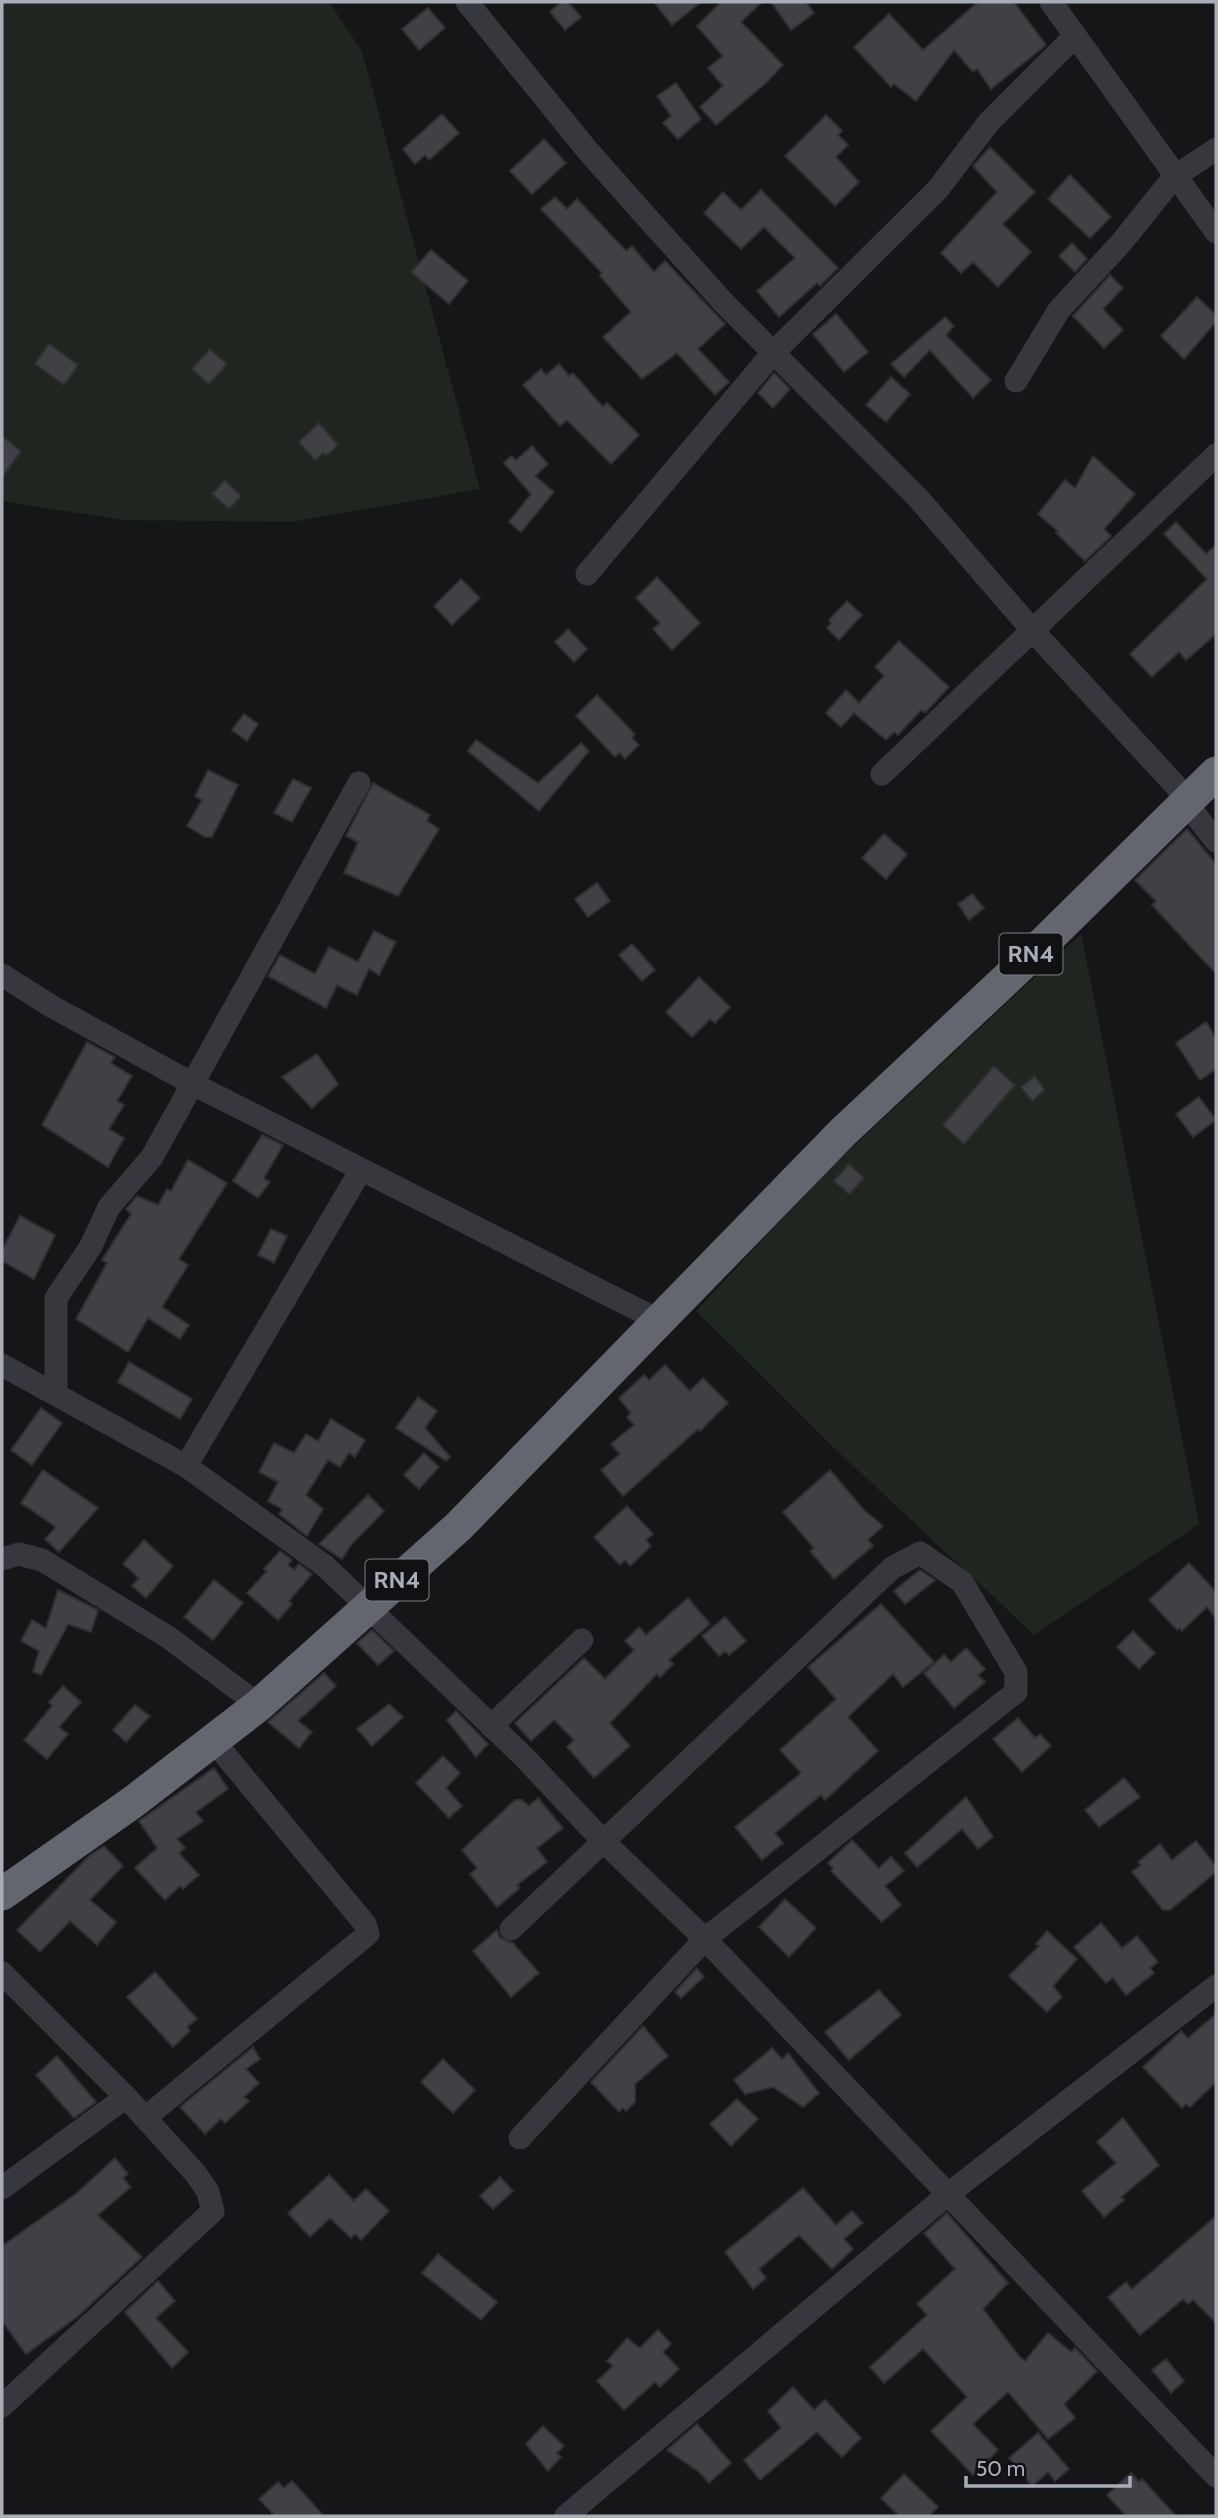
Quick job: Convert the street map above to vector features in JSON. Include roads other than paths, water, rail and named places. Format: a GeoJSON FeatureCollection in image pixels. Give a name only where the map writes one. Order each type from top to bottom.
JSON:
{"type":"FeatureCollection","features":[{"type":"Feature","properties":{"kind":"highway","name":"RN4"},"geometry":{"type":"LineString","coordinates":[[2,1894],[132,1802],[259,1706],[458,1527],[528,1452],[660,1321],[843,1132],[1016,970],[1216,773]]}},
{"type":"Feature","properties":{"kind":"street"},"geometry":{"type":"LineString","coordinates":[[467,2],[588,151],[773,353],[918,498],[1034,632],[1187,801],[1216,841]]}},
{"type":"Feature","properties":{"kind":"street"},"geometry":{"type":"LineString","coordinates":[[1051,2],[1216,232]]}},
{"type":"Feature","properties":{"kind":"street"},"geometry":{"type":"LineString","coordinates":[[587,575],[773,353],[938,189],[989,122],[1074,37]]}},
{"type":"Feature","properties":{"kind":"street"},"geometry":{"type":"LineString","coordinates":[[1016,381],[1059,310],[1121,243],[1174,177],[1216,149]]}},
{"type":"Feature","properties":{"kind":"street"},"geometry":{"type":"LineString","coordinates":[[882,774],[1034,632],[1216,455]]}},
{"type":"Feature","properties":{"kind":"street"},"geometry":{"type":"LineString","coordinates":[[56,1393],[56,1298],[91,1246],[109,1207],[152,1157],[359,783]]}},
{"type":"Feature","properties":{"kind":"street"},"geometry":{"type":"LineString","coordinates":[[2,975],[51,1006],[193,1084],[660,1321]]}},
{"type":"Feature","properties":{"kind":"street"},"geometry":{"type":"LineString","coordinates":[[186,1466],[361,1170]]}},
{"type":"Feature","properties":{"kind":"street"},"geometry":{"type":"LineString","coordinates":[[2,1364],[186,1466],[325,1566],[491,1726],[603,1841],[705,1940],[1216,2476]]}},
{"type":"Feature","properties":{"kind":"street"},"geometry":{"type":"LineString","coordinates":[[511,1929],[892,1568],[920,1553],[962,1582],[1016,1672],[1016,1692],[705,1940],[520,2138]]}},
{"type":"Feature","properties":{"kind":"street"},"geometry":{"type":"LineString","coordinates":[[2,1559],[19,1554],[50,1564],[168,1637],[259,1706]]}},
{"type":"Feature","properties":{"kind":"street"},"geometry":{"type":"LineString","coordinates":[[491,1726],[582,1640]]}},
{"type":"Feature","properties":{"kind":"street"},"geometry":{"type":"LineString","coordinates":[[145,2118],[368,1934],[365,1924],[212,1740]]}},
{"type":"Feature","properties":{"kind":"street"},"geometry":{"type":"LineString","coordinates":[[2,1973],[126,2097],[196,2174],[208,2192],[213,2211],[2,2406]]}},
{"type":"Feature","properties":{"kind":"street"},"geometry":{"type":"LineString","coordinates":[[566,2516],[947,2195],[1216,1986]]}},
{"type":"Feature","properties":{"kind":"street"},"geometry":{"type":"LineString","coordinates":[[2,2188],[126,2097]]}}]}
